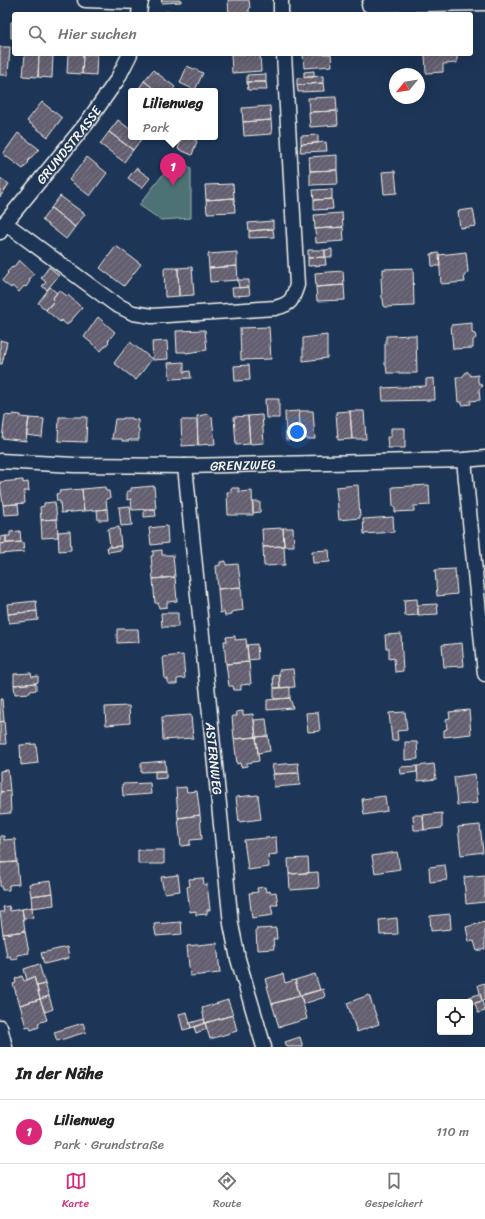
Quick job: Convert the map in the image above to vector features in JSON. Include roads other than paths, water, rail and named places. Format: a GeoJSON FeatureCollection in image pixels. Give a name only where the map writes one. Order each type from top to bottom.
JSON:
{"type":"FeatureCollection","features":[{"type":"Feature","properties":{"kind":"street"},"geometry":{"type":"LineString","coordinates":[[85,0],[140,5]]}},
{"type":"Feature","properties":{"kind":"street"},"geometry":{"type":"LineString","coordinates":[[281,0],[281,12]]}},
{"type":"Feature","properties":{"kind":"street"},"geometry":{"type":"LineString","coordinates":[[369,5],[485,3]]}},
{"type":"Feature","properties":{"kind":"street","name":"GRUNDSTRASSE"},"geometry":{"type":"LineString","coordinates":[[3,228],[86,124],[117,80],[129,56]]}},
{"type":"Feature","properties":{"kind":"street"},"geometry":{"type":"LineString","coordinates":[[3,228],[115,304],[133,313],[152,316],[275,308],[285,306],[292,299],[297,285],[284,56]]}},
{"type":"Feature","properties":{"kind":"street","name":"GRENZWEG"},"geometry":{"type":"LineString","coordinates":[[0,461],[74,465],[185,466],[464,460],[485,458]]}},
{"type":"Feature","properties":{"kind":"street"},"geometry":{"type":"LineString","coordinates":[[464,460],[485,674]]}},
{"type":"Feature","properties":{"kind":"street","name":"ASTERNWEG"},"geometry":{"type":"LineString","coordinates":[[185,466],[231,924],[238,959],[264,1047]]}},
{"type":"Feature","properties":{"kind":"street"},"geometry":{"type":"LineString","coordinates":[[0,1027],[5,1047]]}},
{"type":"Feature","properties":{"kind":"place","name":"Lilienweg"},"geometry":{"type":"Point","coordinates":[173,186]}}]}
